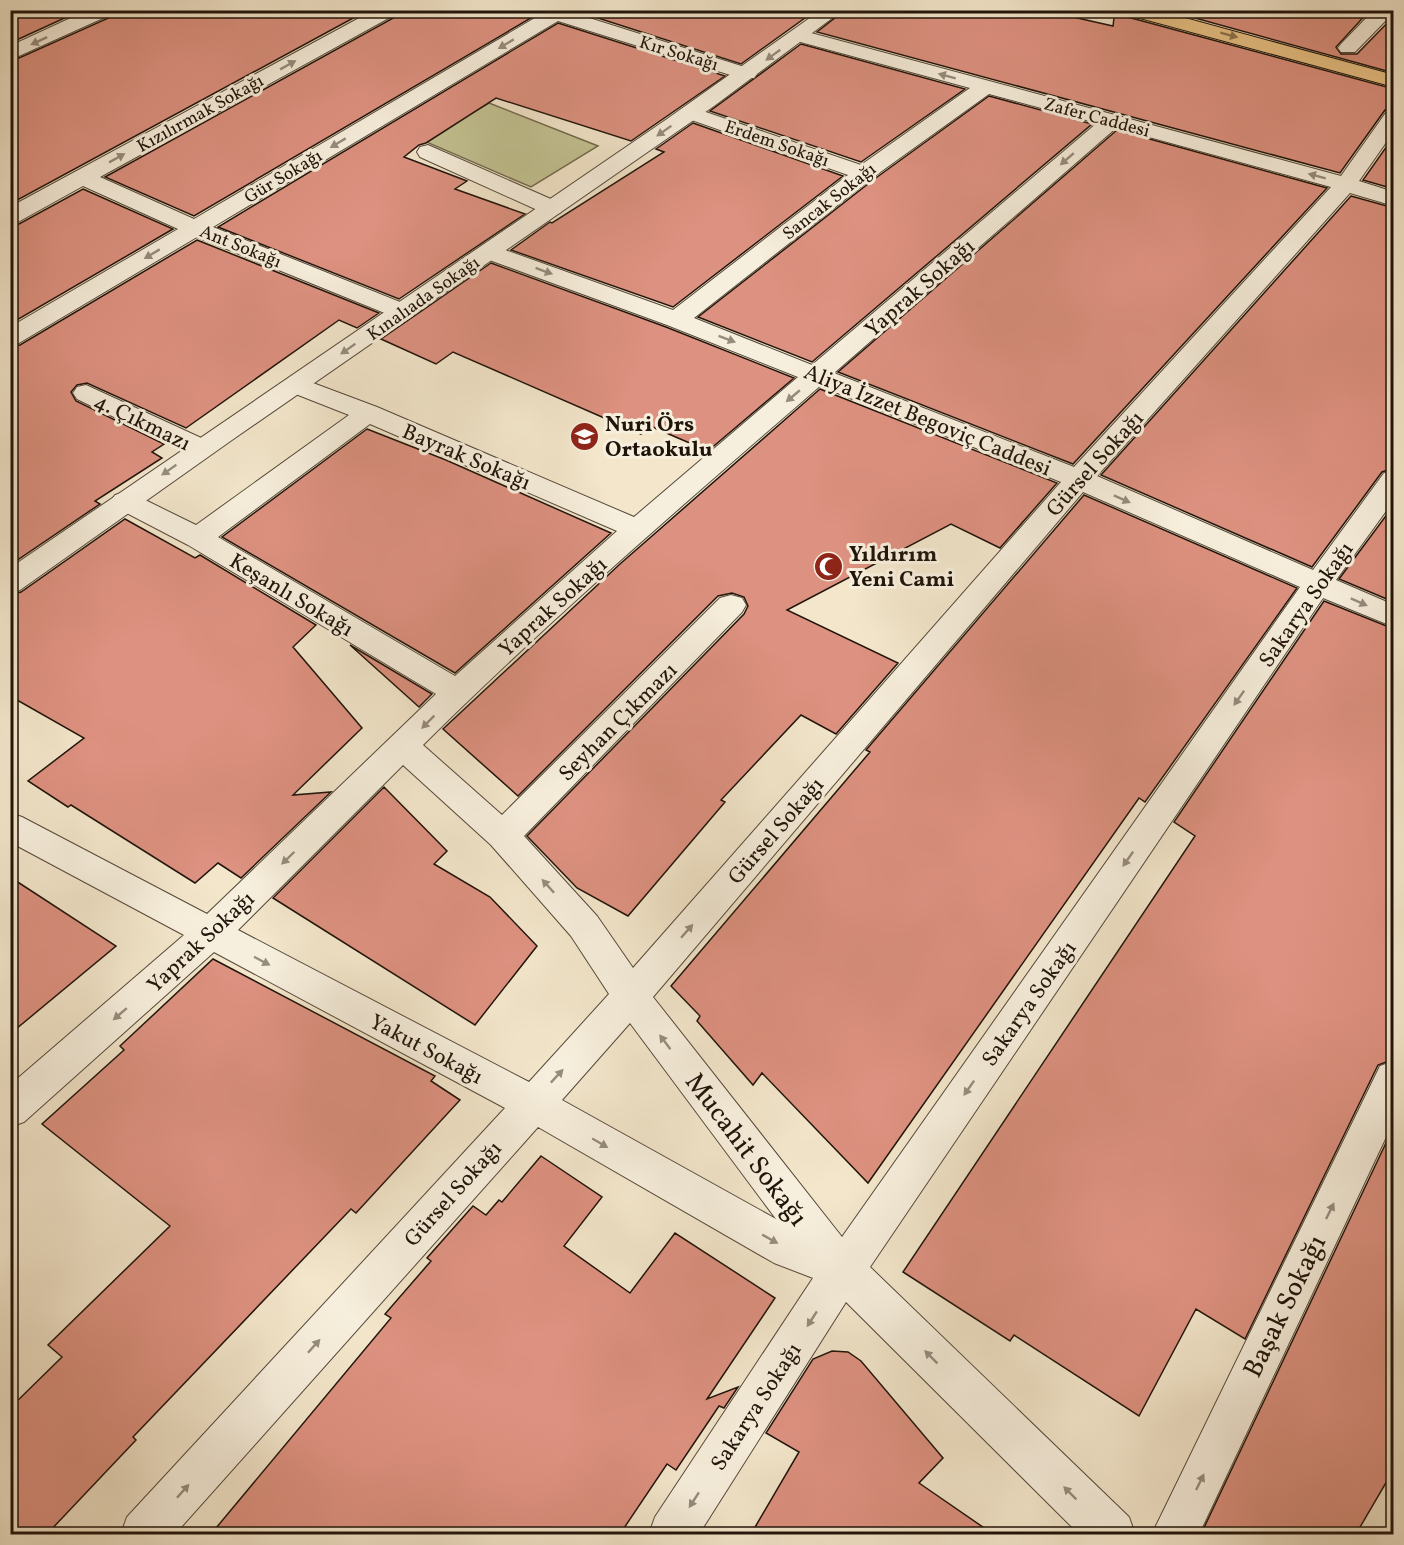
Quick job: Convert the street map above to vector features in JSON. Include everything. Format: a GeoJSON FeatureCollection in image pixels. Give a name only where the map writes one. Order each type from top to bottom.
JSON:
{"type":"FeatureCollection","features":[{"type":"Feature","properties":{"kind":"main road"},"geometry":{"type":"LineString","coordinates":[[1132,10],[1394,81]]}},
{"type":"Feature","properties":{"kind":"main road"},"geometry":{"type":"LineString","coordinates":[[1196,10],[1371,54]]}},
{"type":"Feature","properties":{"kind":"street"},"geometry":{"type":"LineString","coordinates":[[10,54],[105,10]]}},
{"type":"Feature","properties":{"kind":"street","name":"Kızılırmak Sokağı"},"geometry":{"type":"LineString","coordinates":[[10,217],[389,10]]}},
{"type":"Feature","properties":{"kind":"street","name":"Kınalıada Sokağı"},"geometry":{"type":"LineString","coordinates":[[10,583],[200,448],[297,385],[747,74],[834,10]]}},
{"type":"Feature","properties":{"kind":"street"},"geometry":{"type":"LineString","coordinates":[[1348,48],[1385,10]]}},
{"type":"Feature","properties":{"kind":"street","name":"Kır Sokağı"},"geometry":{"type":"LineString","coordinates":[[550,12],[747,74]]}},
{"type":"Feature","properties":{"kind":"street","name":"Gür Sokağı"},"geometry":{"type":"LineString","coordinates":[[10,338],[550,12]]}},
{"type":"Feature","properties":{"kind":"street","name":"Zafer Caddesi"},"geometry":{"type":"LineString","coordinates":[[800,36],[1394,199]]}},
{"type":"Feature","properties":{"kind":"street","name":"Sancak Sokağı"},"geometry":{"type":"LineString","coordinates":[[676,320],[864,173],[986,87]]}},
{"type":"Feature","properties":{"kind":"street","name":"Erdem Sokağı"},"geometry":{"type":"LineString","coordinates":[[690,113],[864,173]]}},
{"type":"Feature","properties":{"kind":"street","name":"Gürsel Sokağı"},"geometry":{"type":"LineString","coordinates":[[144,1534],[631,996],[1078,479],[1346,184],[1394,115]]}},
{"type":"Feature","properties":{"kind":"street","name":"Yaprak Sokağı"},"geometry":{"type":"LineString","coordinates":[[10,1110],[211,933],[457,692],[638,529],[1112,121]]}},
{"type":"Feature","properties":{"kind":"street"},"geometry":{"type":"LineString","coordinates":[[428,152],[552,208]]}},
{"type":"Feature","properties":{"kind":"street","name":"Ant Sokağı"},"geometry":{"type":"LineString","coordinates":[[82,177],[195,228],[401,311]]}},
{"type":"Feature","properties":{"kind":"street","name":"Aliya İzzet Begoviç Caddesi"},"geometry":{"type":"LineString","coordinates":[[489,252],[676,320],[1078,479],[1394,617]]}},
{"type":"Feature","properties":{"kind":"street","name":"Bayrak Sokağı"},"geometry":{"type":"LineString","coordinates":[[297,385],[368,413],[638,529]]}},
{"type":"Feature","properties":{"kind":"street","name":"4. Çıkmazı"},"geometry":{"type":"LineString","coordinates":[[86,393],[200,448]]}},
{"type":"Feature","properties":{"kind":"street"},"geometry":{"type":"LineString","coordinates":[[198,538],[368,413]]}},
{"type":"Feature","properties":{"kind":"street","name":"Sakarya Sokağı"},"geometry":{"type":"LineString","coordinates":[[672,1534],[843,1270],[1318,584],[1394,479]]}},
{"type":"Feature","properties":{"kind":"street","name":"Keşanlı Sokağı"},"geometry":{"type":"LineString","coordinates":[[125,501],[198,538],[457,692]]}},
{"type":"Feature","properties":{"kind":"street","name":"Seyhan Çıkmazı"},"geometry":{"type":"LineString","coordinates":[[502,836],[731,605]]}},
{"type":"Feature","properties":{"kind":"street","name":"Mucahit Sokağı"},"geometry":{"type":"LineString","coordinates":[[404,746],[502,836],[584,926],[631,996],[801,1220],[843,1270],[1112,1534]]}},
{"type":"Feature","properties":{"kind":"street","name":"Yakut Sokağı"},"geometry":{"type":"LineString","coordinates":[[10,826],[532,1103],[789,1249],[843,1270]]}},
{"type":"Feature","properties":{"kind":"street","name":"Başak Sokağı"},"geometry":{"type":"LineString","coordinates":[[1175,1534],[1394,1078]]}},
{"type":"Feature","properties":{"kind":"shaded area"},"geometry":{"type":"Polygon","coordinates":[[[489,103],[598,146],[531,187],[424,141],[489,103]]]}},
{"type":"Feature","properties":{"kind":"building"},"geometry":{"type":"Polygon","coordinates":[[[10,10],[82,10],[10,43],[10,10]]]}},
{"type":"Feature","properties":{"kind":"building"},"geometry":{"type":"Polygon","coordinates":[[[116,10],[368,10],[10,204],[10,62],[113,16],[116,10]]]}},
{"type":"Feature","properties":{"kind":"building"},"geometry":{"type":"Polygon","coordinates":[[[400,10],[532,10],[536,15],[194,216],[105,177],[397,16],[400,10]]]}},
{"type":"Feature","properties":{"kind":"building"},"geometry":{"type":"Polygon","coordinates":[[[573,10],[816,10],[741,64],[573,10]]]}},
{"type":"Feature","properties":{"kind":"building"},"geometry":{"type":"Polygon","coordinates":[[[845,10],[1042,10],[1113,26],[1115,10],[1121,10],[1124,16],[1394,89],[1394,107],[1385,110],[1340,173],[817,32],[845,10]]]}},
{"type":"Feature","properties":{"kind":"building"},"geometry":{"type":"Polygon","coordinates":[[[1166,10],[1370,10],[1336,47],[1341,54],[1357,54],[1394,16],[1394,73],[1166,10]]]}},
{"type":"Feature","properties":{"kind":"building"},"geometry":{"type":"Polygon","coordinates":[[[558,23],[725,76],[631,141],[496,98],[426,143],[419,145],[404,157],[467,181],[455,189],[525,214],[399,299],[218,227],[558,23]]]}},
{"type":"Feature","properties":{"kind":"building"},"geometry":{"type":"Polygon","coordinates":[[[801,44],[965,89],[861,162],[710,111],[801,44]]]}},
{"type":"Feature","properties":{"kind":"building"},"geometry":{"type":"Polygon","coordinates":[[[989,96],[1092,124],[812,362],[698,317],[873,180],[989,96]]]}},
{"type":"Feature","properties":{"kind":"building"},"geometry":{"type":"Polygon","coordinates":[[[693,123],[843,176],[673,307],[511,250],[550,222],[552,223],[664,152],[656,149],[693,123]]]}},
{"type":"Feature","properties":{"kind":"building"},"geometry":{"type":"Polygon","coordinates":[[[1117,130],[1327,188],[1073,464],[838,372],[1117,130]]]}},
{"type":"Feature","properties":{"kind":"building"},"geometry":{"type":"Polygon","coordinates":[[[1394,136],[1394,189],[1363,180],[1394,136]]]}},
{"type":"Feature","properties":{"kind":"building"},"geometry":{"type":"Polygon","coordinates":[[[83,189],[173,229],[10,324],[10,226],[19,224],[83,189]]]}},
{"type":"Feature","properties":{"kind":"building"},"geometry":{"type":"Polygon","coordinates":[[[1351,196],[1394,208],[1394,468],[1382,472],[1312,567],[1101,475],[1351,196]]]}},
{"type":"Feature","properties":{"kind":"building"},"geometry":{"type":"Polygon","coordinates":[[[197,240],[379,313],[357,328],[339,320],[186,428],[87,383],[77,385],[71,392],[76,401],[164,444],[152,452],[162,458],[95,501],[100,504],[10,565],[10,347],[20,345],[197,240]]]}},
{"type":"Feature","properties":{"kind":"building"},"geometry":{"type":"Polygon","coordinates":[[[491,263],[666,327],[794,378],[708,451],[650,426],[641,434],[453,352],[436,364],[381,339],[491,263]]]}},
{"type":"Feature","properties":{"kind":"building"},"geometry":{"type":"Polygon","coordinates":[[[820,389],[1057,483],[1000,548],[951,524],[787,610],[898,663],[836,734],[801,715],[721,800],[725,802],[628,916],[577,888],[527,836],[744,614],[748,606],[744,597],[732,593],[718,596],[518,796],[443,729],[620,564],[820,389]]]}},
{"type":"Feature","properties":{"kind":"building"},"geometry":{"type":"Polygon","coordinates":[[[367,429],[446,460],[611,533],[455,673],[222,537],[367,429]]]}},
{"type":"Feature","properties":{"kind":"building"},"geometry":{"type":"Polygon","coordinates":[[[1084,495],[1297,588],[1145,802],[1139,798],[868,1183],[762,1073],[753,1085],[697,1021],[700,1016],[671,986],[870,752],[866,750],[1084,495]]]}},
{"type":"Feature","properties":{"kind":"building"},"geometry":{"type":"Polygon","coordinates":[[[1394,505],[1394,602],[1339,579],[1394,505]]]}},
{"type":"Feature","properties":{"kind":"building"},"geometry":{"type":"Polygon","coordinates":[[[125,519],[195,558],[200,555],[316,625],[293,647],[362,728],[293,795],[331,792],[241,878],[218,863],[195,883],[71,805],[68,807],[28,781],[84,738],[10,696],[10,595],[21,592],[125,519]]]}},
{"type":"Feature","properties":{"kind":"building"},"geometry":{"type":"Polygon","coordinates":[[[1324,601],[1394,629],[1394,1059],[1378,1065],[1245,1339],[1196,1309],[1139,1416],[1014,1335],[1010,1341],[903,1272],[1195,836],[1174,822],[1324,601]]]}},
{"type":"Feature","properties":{"kind":"building"},"geometry":{"type":"Polygon","coordinates":[[[350,645],[432,694],[419,707],[350,645]]]}},
{"type":"Feature","properties":{"kind":"building"},"geometry":{"type":"Polygon","coordinates":[[[384,787],[447,851],[434,864],[490,897],[537,946],[475,1025],[273,898],[384,787]]]}},
{"type":"Feature","properties":{"kind":"building"},"geometry":{"type":"Polygon","coordinates":[[[10,877],[116,946],[10,1034],[10,877]]]}},
{"type":"Feature","properties":{"kind":"building"},"geometry":{"type":"Polygon","coordinates":[[[213,959],[435,1076],[431,1081],[460,1100],[356,1213],[351,1209],[133,1437],[136,1440],[47,1534],[10,1534],[10,1408],[62,1357],[48,1345],[170,1226],[42,1124],[124,1050],[120,1046],[213,959]]]}},
{"type":"Feature","properties":{"kind":"building"},"geometry":{"type":"Polygon","coordinates":[[[1394,1126],[1394,1469],[1356,1534],[1201,1534],[1394,1126]]]}},
{"type":"Feature","properties":{"kind":"building"},"geometry":{"type":"Polygon","coordinates":[[[541,1156],[602,1197],[564,1246],[630,1293],[675,1233],[775,1298],[707,1399],[738,1387],[724,1408],[719,1406],[676,1470],[667,1464],[620,1534],[211,1534],[391,1318],[385,1314],[431,1261],[427,1258],[473,1206],[486,1215],[499,1200],[502,1202],[541,1156]]]}},
{"type":"Feature","properties":{"kind":"building"},"geometry":{"type":"Polygon","coordinates":[[[832,1351],[848,1352],[861,1361],[943,1458],[919,1483],[993,1534],[751,1534],[799,1452],[766,1433],[813,1359],[832,1351]]]}},
{"type":"Feature","properties":{"kind":"place","name":"Nuri Örs Ortaokulu"},"geometry":{"type":"Point","coordinates":[584,436]}},
{"type":"Feature","properties":{"kind":"place","name":"Yıldırım Yeni Cami"},"geometry":{"type":"Point","coordinates":[828,566]}}]}
